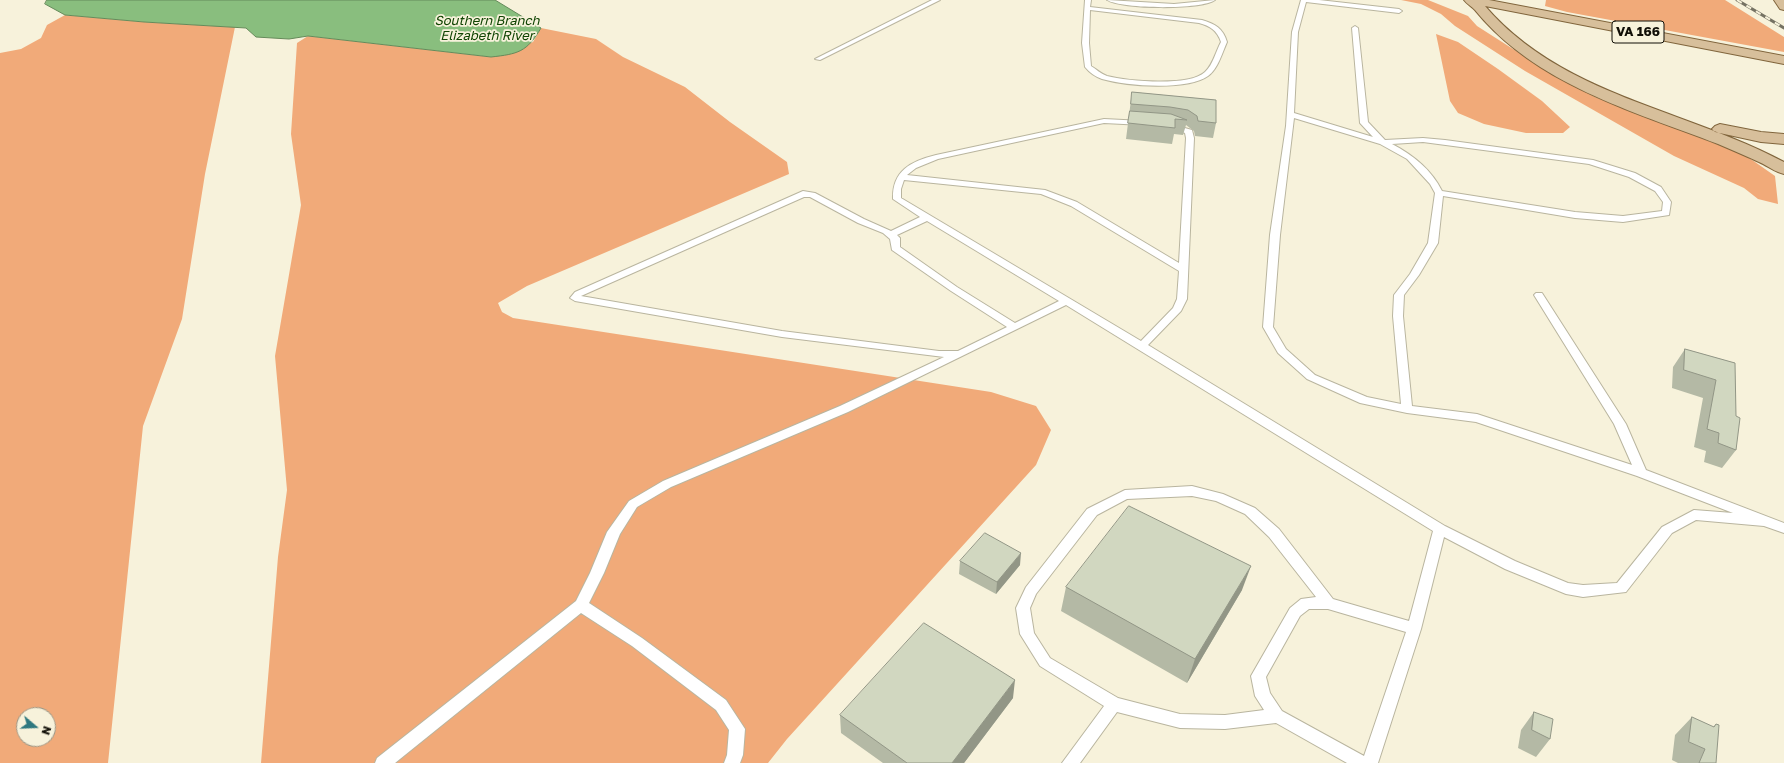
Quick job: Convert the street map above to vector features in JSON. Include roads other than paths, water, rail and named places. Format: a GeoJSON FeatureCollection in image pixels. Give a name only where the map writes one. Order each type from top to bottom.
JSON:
{"type":"FeatureCollection","features":[{"type":"Feature","properties":{"kind":"main road"},"geometry":{"type":"LineString","coordinates":[[1472,0],[1511,38],[1546,64],[1568,77],[1659,118],[1745,150],[1784,169]]}},
{"type":"Feature","properties":{"kind":"main road","name":"VA 166"},"geometry":{"type":"LineString","coordinates":[[1472,0],[1784,60]]}},
{"type":"Feature","properties":{"kind":"main road"},"geometry":{"type":"LineString","coordinates":[[1780,0],[1784,6]]}},
{"type":"Feature","properties":{"kind":"main road"},"geometry":{"type":"LineString","coordinates":[[1491,4],[1533,46],[1583,76],[1642,104],[1710,127],[1748,135],[1784,138]]}},
{"type":"Feature","properties":{"kind":"lane"},"geometry":{"type":"LineString","coordinates":[[818,59],[937,0]]}},
{"type":"Feature","properties":{"kind":"lane"},"geometry":{"type":"LineString","coordinates":[[1087,8],[1200,21],[1213,25],[1222,35],[1224,42],[1206,75],[1196,80],[1175,83],[1148,83],[1103,77],[1088,67],[1086,58],[1087,8],[1088,0]]}},
{"type":"Feature","properties":{"kind":"lane"},"geometry":{"type":"LineString","coordinates":[[1110,0],[1160,6],[1187,5],[1212,0]]}},
{"type":"Feature","properties":{"kind":"lane"},"geometry":{"type":"LineString","coordinates":[[1399,11],[1304,0],[1295,32],[1290,114],[1275,235],[1268,327],[1282,351],[1311,377],[1364,400],[1407,409],[1477,418],[1640,473],[1784,528]]}},
{"type":"Feature","properties":{"kind":"lane"},"geometry":{"type":"LineString","coordinates":[[1356,28],[1364,123],[1383,142],[1423,140],[1445,142],[1590,162],[1632,175],[1658,189],[1668,202],[1666,213],[1623,220],[1575,215],[1439,193]]}},
{"type":"Feature","properties":{"kind":"lane"},"geometry":{"type":"LineString","coordinates":[[1290,114],[1383,142],[1410,157],[1434,184],[1439,193],[1433,243],[1414,275],[1399,295],[1398,316],[1407,409]]}},
{"type":"Feature","properties":{"kind":"lane"},"geometry":{"type":"LineString","coordinates":[[1142,346],[1177,309],[1182,299],[1190,138],[1189,132],[1182,128],[1114,120],[936,157],[915,165],[904,172],[900,177],[896,192],[897,199],[1142,346],[1440,529],[1510,565],[1566,588],[1583,591],[1620,588],[1643,562],[1667,530],[1694,515],[1767,521]]}},
{"type":"Feature","properties":{"kind":"lane"},"geometry":{"type":"LineString","coordinates":[[900,177],[1042,192],[1058,197],[1074,204],[1184,270]]}},
{"type":"Feature","properties":{"kind":"lane"},"geometry":{"type":"LineString","coordinates":[[960,354],[939,354],[782,334],[574,298],[594,286],[803,194],[812,195],[895,238],[895,248],[954,289],[1014,327]]}},
{"type":"Feature","properties":{"kind":"lane"},"geometry":{"type":"LineString","coordinates":[[890,235],[927,217]]}},
{"type":"Feature","properties":{"kind":"lane"},"geometry":{"type":"LineString","coordinates":[[1539,295],[1620,424],[1640,473]]}},
{"type":"Feature","properties":{"kind":"lane"},"geometry":{"type":"LineString","coordinates":[[383,763],[581,605],[597,573],[614,532],[633,504],[667,484],[844,409],[1067,301]]}},
{"type":"Feature","properties":{"kind":"lane"},"geometry":{"type":"LineString","coordinates":[[1277,716],[1225,722],[1180,721],[1114,704],[1045,662],[1027,634],[1023,608],[1031,591],[1092,512],[1125,495],[1192,491],[1219,497],[1250,511],[1274,534],[1328,603]]}},
{"type":"Feature","properties":{"kind":"lane"},"geometry":{"type":"LineString","coordinates":[[1370,763],[1414,629],[1440,529]]}},
{"type":"Feature","properties":{"kind":"lane"},"geometry":{"type":"LineString","coordinates":[[1362,763],[1277,716],[1262,696],[1258,676],[1295,612],[1306,603],[1328,603],[1414,629]]}},
{"type":"Feature","properties":{"kind":"lane"},"geometry":{"type":"LineString","coordinates":[[581,605],[636,642],[721,705],[737,729],[735,755],[732,763]]}},
{"type":"Feature","properties":{"kind":"lane"},"geometry":{"type":"LineString","coordinates":[[1070,763],[1114,704]]}},
{"type":"Feature","properties":{"kind":"water","name":"Southern Branch Elizabeth River"},"geometry":{"type":"Polygon","coordinates":[[[47,0],[495,0],[541,28],[531,42],[521,50],[508,55],[491,57],[308,36],[289,39],[256,37],[246,28],[144,22],[65,15],[45,4],[47,0]]]}},
{"type":"Feature","properties":{"kind":"railway"},"geometry":{"type":"LineString","coordinates":[[1737,0],[1784,28]]}}]}
